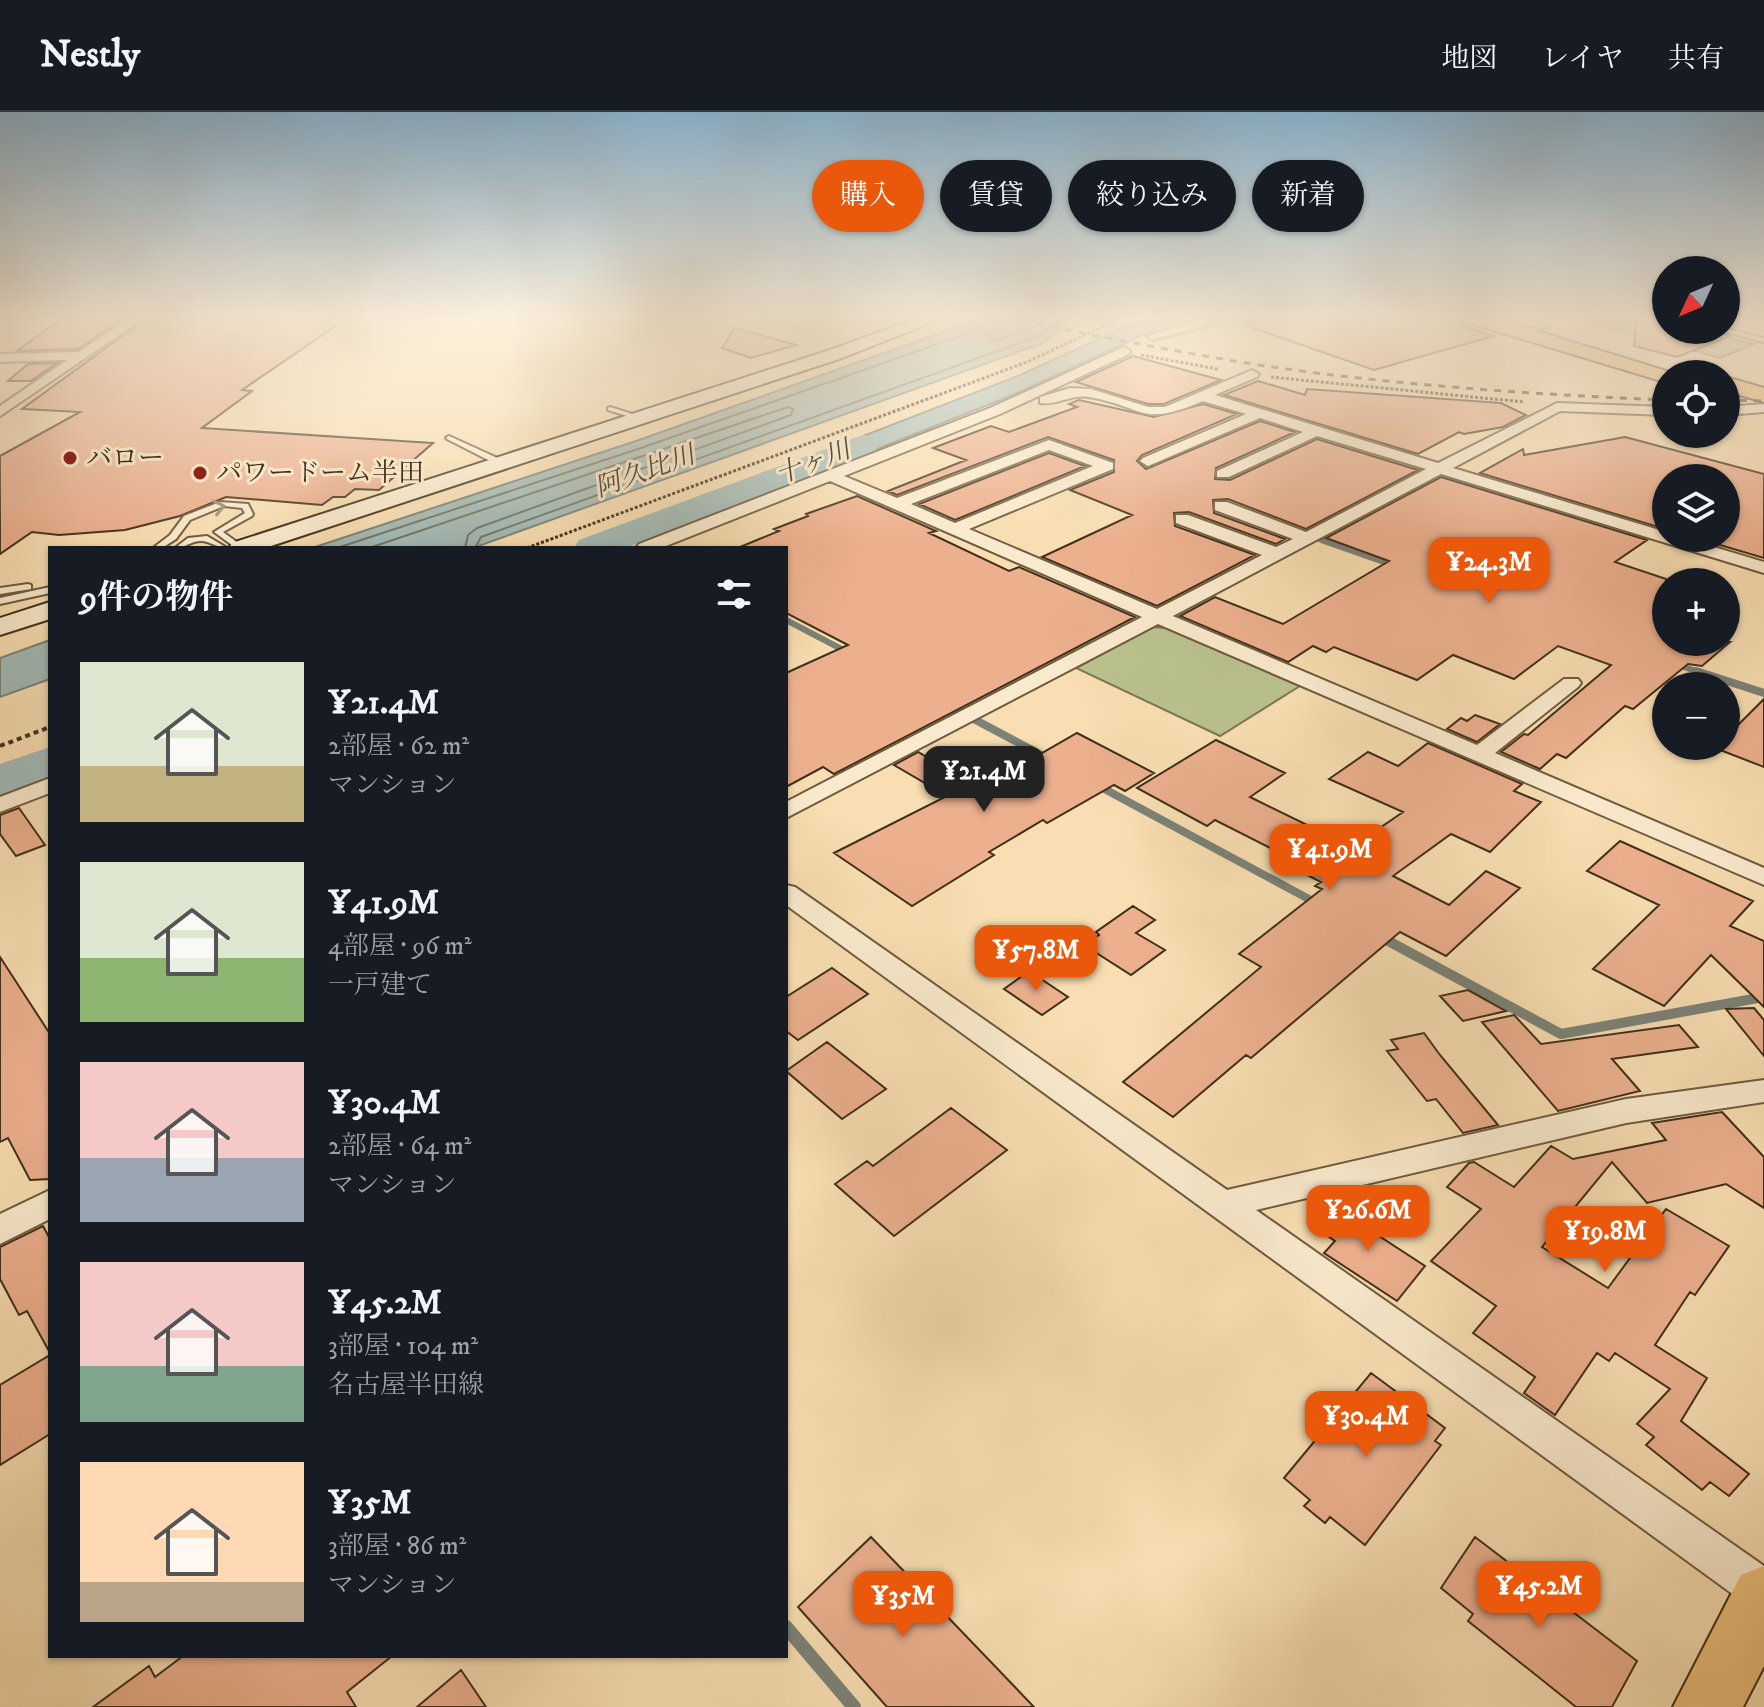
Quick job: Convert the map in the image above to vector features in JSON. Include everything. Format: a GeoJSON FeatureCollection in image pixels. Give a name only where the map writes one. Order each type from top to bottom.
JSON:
{"type":"FeatureCollection","features":[{"type":"Feature","properties":{"kind":"highway"},"geometry":{"type":"LineString","coordinates":[[1740,397],[1764,405]]}},
{"type":"Feature","properties":{"kind":"main road"},"geometry":{"type":"LineString","coordinates":[[247,546],[720,390]]}},
{"type":"Feature","properties":{"kind":"main road"},"geometry":{"type":"LineString","coordinates":[[0,627],[48,611]]}},
{"type":"Feature","properties":{"kind":"main road"},"geometry":{"type":"LineString","coordinates":[[1707,1707],[1764,1598]]}},
{"type":"Feature","properties":{"kind":"street"},"geometry":{"type":"LineString","coordinates":[[0,412],[32,390]]}},
{"type":"Feature","properties":{"kind":"street"},"geometry":{"type":"LineString","coordinates":[[650,546],[995,411],[1039,390]]}},
{"type":"Feature","properties":{"kind":"street"},"geometry":{"type":"LineString","coordinates":[[995,411],[1021,408],[1070,392],[1091,393],[1158,412],[1215,390]]}},
{"type":"Feature","properties":{"kind":"street"},"geometry":{"type":"LineString","coordinates":[[1202,396],[1764,568]]}},
{"type":"Feature","properties":{"kind":"street"},"geometry":{"type":"LineString","coordinates":[[1740,409],[1764,405]]}},
{"type":"Feature","properties":{"kind":"street"},"geometry":{"type":"LineString","coordinates":[[788,810],[1557,407],[1652,410]]}},
{"type":"Feature","properties":{"kind":"street"},"geometry":{"type":"LineString","coordinates":[[1148,461],[1258,414]]}},
{"type":"Feature","properties":{"kind":"street"},"geometry":{"type":"LineString","coordinates":[[1223,474],[1316,431]]}},
{"type":"Feature","properties":{"kind":"street"},"geometry":{"type":"LineString","coordinates":[[897,504],[1049,445],[1107,466],[955,529]]}},
{"type":"Feature","properties":{"kind":"street"},"geometry":{"type":"LineString","coordinates":[[831,476],[1764,877]]}},
{"type":"Feature","properties":{"kind":"street"},"geometry":{"type":"LineString","coordinates":[[1221,506],[1307,538]]}},
{"type":"Feature","properties":{"kind":"street"},"geometry":{"type":"LineString","coordinates":[[1182,519],[1277,554]]}},
{"type":"Feature","properties":{"kind":"street"},"geometry":{"type":"LineString","coordinates":[[1479,755],[1571,683]]}},
{"type":"Feature","properties":{"kind":"street"},"geometry":{"type":"LineString","coordinates":[[0,805],[48,786]]}},
{"type":"Feature","properties":{"kind":"street"},"geometry":{"type":"LineString","coordinates":[[788,894],[1219,1205],[1764,1591]]}},
{"type":"Feature","properties":{"kind":"street"},"geometry":{"type":"LineString","coordinates":[[1219,1205],[1626,1111],[1764,1091]]}},
{"type":"Feature","properties":{"kind":"street"},"geometry":{"type":"LineString","coordinates":[[0,1230],[48,1204]]}},
{"type":"Feature","properties":{"kind":"lane"},"geometry":{"type":"LineString","coordinates":[[610,409],[640,418]]}},
{"type":"Feature","properties":{"kind":"lane"},"geometry":{"type":"LineString","coordinates":[[449,438],[501,463]]}},
{"type":"Feature","properties":{"kind":"lane"},"geometry":{"type":"LineString","coordinates":[[160,546],[173,537],[187,518],[231,504],[245,506],[249,514],[218,532],[238,546]]}},
{"type":"Feature","properties":{"kind":"lane"},"geometry":{"type":"LineString","coordinates":[[182,546],[191,540],[207,538],[220,546]]}},
{"type":"Feature","properties":{"kind":"lane"},"geometry":{"type":"LineString","coordinates":[[0,591],[48,583]]}},
{"type":"Feature","properties":{"kind":"lane"},"geometry":{"type":"LineString","coordinates":[[0,601],[48,590]]}},
{"type":"Feature","properties":{"kind":"path"},"geometry":{"type":"LineString","coordinates":[[532,546],[951,390]]}},
{"type":"Feature","properties":{"kind":"path"},"geometry":{"type":"LineString","coordinates":[[1414,390],[1528,402]]}},
{"type":"Feature","properties":{"kind":"path"},"geometry":{"type":"LineString","coordinates":[[0,746],[48,728]]}},
{"type":"Feature","properties":{"kind":"green space"},"geometry":{"type":"Polygon","coordinates":[[[1153,627],[1165,628],[1300,686],[1220,736],[1076,668],[1153,627]]]}},
{"type":"Feature","properties":{"kind":"water","name":"阿久比川"},"geometry":{"type":"Polygon","coordinates":[[[779,390],[911,390],[479,546],[318,546],[779,390]]]}},
{"type":"Feature","properties":{"kind":"water"},"geometry":{"type":"Polygon","coordinates":[[[981,390],[1022,390],[807,477],[783,467],[981,390]]]}},
{"type":"Feature","properties":{"kind":"water"},"geometry":{"type":"Polygon","coordinates":[[[48,641],[48,680],[0,697],[0,658],[48,641]]]}},
{"type":"Feature","properties":{"kind":"building","name":"パワードーム半田"},"geometry":{"type":"Polygon","coordinates":[[[48,390],[246,390],[252,391],[202,428],[433,443],[379,490],[355,489],[345,497],[333,497],[322,505],[226,497],[180,516],[125,530],[59,535],[32,532],[0,554],[0,456],[80,412],[22,409],[48,390]]]}},
{"type":"Feature","properties":{"kind":"building"},"geometry":{"type":"Polygon","coordinates":[[[1104,390],[1196,390],[1164,404],[1148,404],[1104,390]]]}},
{"type":"Feature","properties":{"kind":"building"},"geometry":{"type":"Polygon","coordinates":[[[1235,390],[1290,390],[1305,395],[1307,390],[1327,390],[1501,403],[1526,415],[1503,427],[1464,434],[1459,432],[1418,454],[1224,395],[1235,390]]]}},
{"type":"Feature","properties":{"kind":"building"},"geometry":{"type":"Polygon","coordinates":[[[1079,400],[1154,417],[1203,404],[1237,414],[1142,455],[1137,461],[1146,469],[1260,421],[1295,432],[1216,468],[1215,479],[1230,480],[1317,439],[1418,470],[1306,529],[1228,499],[1213,500],[1214,513],[1285,539],[1276,544],[1189,512],[1174,513],[1175,526],[1255,555],[1157,606],[1042,557],[1132,515],[1070,490],[1114,472],[1114,460],[1048,437],[897,495],[888,491],[966,460],[933,448],[991,426],[1009,432],[1077,407],[1069,404],[1079,400]]]}},
{"type":"Feature","properties":{"kind":"building"},"geometry":{"type":"Polygon","coordinates":[[[1625,437],[1652,444],[1652,448],[1666,448],[1726,464],[1652,464],[1652,525],[1480,473],[1523,449],[1524,455],[1625,437]]]}},
{"type":"Feature","properties":{"kind":"building"},"geometry":{"type":"Polygon","coordinates":[[[1049,453],[1085,466],[955,520],[919,504],[1049,453]]]}},
{"type":"Feature","properties":{"kind":"building"},"geometry":{"type":"Polygon","coordinates":[[[1740,468],[1764,474],[1764,558],[1740,551],[1740,468]]]}},
{"type":"Feature","properties":{"kind":"building"},"geometry":{"type":"Polygon","coordinates":[[[1441,477],[1647,540],[1615,562],[1652,574],[1652,656],[1714,656],[1702,666],[1688,664],[1678,672],[1652,672],[1652,693],[1633,709],[1625,706],[1566,758],[1557,754],[1540,769],[1501,752],[1524,734],[1528,735],[1611,665],[1558,646],[1514,679],[1453,655],[1417,680],[1334,647],[1326,652],[1313,646],[1288,662],[1180,616],[1215,597],[1283,624],[1389,561],[1326,538],[1441,477]]]}},
{"type":"Feature","properties":{"kind":"building"},"geometry":{"type":"Polygon","coordinates":[[[857,496],[936,531],[929,533],[1009,571],[1019,567],[1135,617],[834,774],[823,767],[788,786],[788,672],[848,645],[788,614],[788,546],[742,546],[779,531],[774,529],[808,516],[806,514],[857,496]]]}},
{"type":"Feature","properties":{"kind":"building"},"geometry":{"type":"Polygon","coordinates":[[[1764,699],[1764,767],[1740,758],[1740,723],[1764,699]]]}},
{"type":"Feature","properties":{"kind":"building"},"geometry":{"type":"Polygon","coordinates":[[[1475,715],[1500,724],[1477,742],[1447,729],[1461,718],[1467,721],[1475,715]]]}},
{"type":"Feature","properties":{"kind":"building"},"geometry":{"type":"Polygon","coordinates":[[[1077,733],[1154,773],[1125,791],[1114,785],[1047,823],[1043,820],[989,852],[994,855],[912,906],[834,853],[947,796],[894,765],[918,752],[970,782],[1017,755],[1028,761],[1077,733]]]}},
{"type":"Feature","properties":{"kind":"building"},"geometry":{"type":"Polygon","coordinates":[[[1216,740],[1285,773],[1250,797],[1352,847],[1403,812],[1329,779],[1368,752],[1398,766],[1428,743],[1522,784],[1514,791],[1541,802],[1490,852],[1451,834],[1393,876],[1449,905],[1486,871],[1520,888],[1446,956],[1400,932],[1251,1058],[1246,1055],[1173,1117],[1123,1082],[1261,967],[1239,954],[1322,889],[1315,886],[1321,882],[1290,866],[1296,861],[1215,820],[1207,826],[1137,788],[1216,740]]]}},
{"type":"Feature","properties":{"kind":"building"},"geometry":{"type":"Polygon","coordinates":[[[19,808],[45,845],[16,856],[0,834],[0,815],[19,808]]]}},
{"type":"Feature","properties":{"kind":"building"},"geometry":{"type":"Polygon","coordinates":[[[1620,841],[1753,901],[1730,926],[1764,941],[1764,1007],[1711,955],[1664,1006],[1593,969],[1659,905],[1587,871],[1620,841]]]}},
{"type":"Feature","properties":{"kind":"building"},"geometry":{"type":"Polygon","coordinates":[[[1133,906],[1155,920],[1136,933],[1165,950],[1131,975],[1084,945],[1099,935],[1096,932],[1133,906]]]}},
{"type":"Feature","properties":{"kind":"building"},"geometry":{"type":"Polygon","coordinates":[[[0,957],[48,1031],[48,1179],[30,1180],[8,1138],[0,1142],[0,957]]]}},
{"type":"Feature","properties":{"kind":"building"},"geometry":{"type":"Polygon","coordinates":[[[832,968],[868,994],[798,1040],[788,1032],[788,996],[832,968]]]}},
{"type":"Feature","properties":{"kind":"building"},"geometry":{"type":"Polygon","coordinates":[[[1029,971],[1068,997],[1042,1015],[1004,989],[1029,971]]]}},
{"type":"Feature","properties":{"kind":"building"},"geometry":{"type":"Polygon","coordinates":[[[1468,990],[1506,1011],[1463,1021],[1440,996],[1468,990]]]}},
{"type":"Feature","properties":{"kind":"building"},"geometry":{"type":"Polygon","coordinates":[[[1754,1008],[1764,1020],[1764,1056],[1726,1009],[1754,1008]]]}},
{"type":"Feature","properties":{"kind":"building"},"geometry":{"type":"Polygon","coordinates":[[[1514,1015],[1541,1044],[1679,1025],[1698,1047],[1612,1059],[1640,1091],[1558,1111],[1482,1022],[1514,1015]]]}},
{"type":"Feature","properties":{"kind":"building"},"geometry":{"type":"Polygon","coordinates":[[[1424,1033],[1498,1125],[1463,1133],[1436,1099],[1427,1101],[1387,1051],[1398,1049],[1391,1040],[1424,1033]]]}},
{"type":"Feature","properties":{"kind":"building"},"geometry":{"type":"Polygon","coordinates":[[[827,1042],[886,1089],[842,1119],[788,1070],[827,1042]]]}},
{"type":"Feature","properties":{"kind":"building"},"geometry":{"type":"Polygon","coordinates":[[[951,1108],[1007,1150],[894,1236],[835,1184],[867,1161],[873,1166],[951,1108]]]}},
{"type":"Feature","properties":{"kind":"building"},"geometry":{"type":"Polygon","coordinates":[[[1722,1112],[1764,1157],[1764,1208],[1726,1184],[1647,1203],[1612,1162],[1542,1247],[1608,1288],[1666,1209],[1729,1246],[1695,1295],[1690,1292],[1655,1345],[1707,1378],[1681,1421],[1749,1474],[1729,1496],[1710,1482],[1702,1490],[1646,1445],[1654,1437],[1637,1424],[1670,1389],[1615,1353],[1609,1361],[1597,1353],[1555,1415],[1524,1393],[1535,1377],[1473,1333],[1496,1306],[1431,1261],[1481,1209],[1447,1187],[1469,1163],[1474,1162],[1514,1187],[1551,1146],[1573,1159],[1666,1140],[1652,1123],[1722,1112]]]}},
{"type":"Feature","properties":{"kind":"building"},"geometry":{"type":"Polygon","coordinates":[[[1330,1204],[1425,1266],[1397,1301],[1324,1253],[1335,1241],[1311,1225],[1330,1204]]]}},
{"type":"Feature","properties":{"kind":"building"},"geometry":{"type":"Polygon","coordinates":[[[43,1226],[48,1235],[48,1349],[27,1311],[19,1315],[0,1279],[0,1247],[43,1226]]]}},
{"type":"Feature","properties":{"kind":"building"},"geometry":{"type":"Polygon","coordinates":[[[48,1356],[48,1435],[0,1465],[0,1385],[48,1356]]]}},
{"type":"Feature","properties":{"kind":"building"},"geometry":{"type":"Polygon","coordinates":[[[1371,1373],[1445,1428],[1435,1441],[1441,1445],[1365,1545],[1330,1517],[1325,1523],[1304,1506],[1310,1500],[1284,1478],[1371,1373]]]}},
{"type":"Feature","properties":{"kind":"building"},"geometry":{"type":"Polygon","coordinates":[[[871,1537],[1034,1707],[887,1707],[798,1607],[871,1537]]]}},
{"type":"Feature","properties":{"kind":"building"},"geometry":{"type":"Polygon","coordinates":[[[1475,1537],[1637,1661],[1612,1707],[1576,1707],[1468,1621],[1473,1614],[1441,1588],[1475,1537]]]}},
{"type":"Feature","properties":{"kind":"building"},"geometry":{"type":"Polygon","coordinates":[[[180,1658],[390,1658],[347,1692],[356,1707],[93,1707],[149,1666],[155,1677],[180,1658]]]}},
{"type":"Feature","properties":{"kind":"building"},"geometry":{"type":"Polygon","coordinates":[[[461,1670],[486,1707],[417,1707],[461,1670]]]}},
{"type":"Feature","properties":{"kind":"waterway","name":"十ヶ川"},"geometry":{"type":"LineString","coordinates":[[597,546],[864,444]]}},
{"type":"Feature","properties":{"kind":"waterway"},"geometry":{"type":"LineString","coordinates":[[1321,540],[1398,567]]}},
{"type":"Feature","properties":{"kind":"waterway"},"geometry":{"type":"LineString","coordinates":[[788,621],[851,654]]}},
{"type":"Feature","properties":{"kind":"waterway"},"geometry":{"type":"LineString","coordinates":[[1672,663],[1696,671]]}},
{"type":"Feature","properties":{"kind":"waterway"},"geometry":{"type":"LineString","coordinates":[[1696,671],[1764,693]]}},
{"type":"Feature","properties":{"kind":"waterway"},"geometry":{"type":"LineString","coordinates":[[949,706],[1049,759]]}},
{"type":"Feature","properties":{"kind":"waterway","name":"十ヶ川"},"geometry":{"type":"LineString","coordinates":[[0,781],[48,762]]}},
{"type":"Feature","properties":{"kind":"waterway"},"geometry":{"type":"LineString","coordinates":[[1097,785],[1320,905]]}},
{"type":"Feature","properties":{"kind":"waterway"},"geometry":{"type":"LineString","coordinates":[[1379,936],[1561,1034],[1764,997]]}},
{"type":"Feature","properties":{"kind":"waterway"},"geometry":{"type":"LineString","coordinates":[[788,1629],[854,1707]]}},
{"type":"Feature","properties":{"kind":"railway"},"geometry":{"type":"LineString","coordinates":[[1493,390],[1652,399]]}},
{"type":"Feature","properties":{"kind":"railway"},"geometry":{"type":"LineString","coordinates":[[1740,400],[1764,401]]}},
{"type":"Feature","properties":{"kind":"place","name":"バロー"},"geometry":{"type":"Point","coordinates":[70,458]}},
{"type":"Feature","properties":{"kind":"place","name":"パワードーム半田"},"geometry":{"type":"Point","coordinates":[200,473]}}]}
